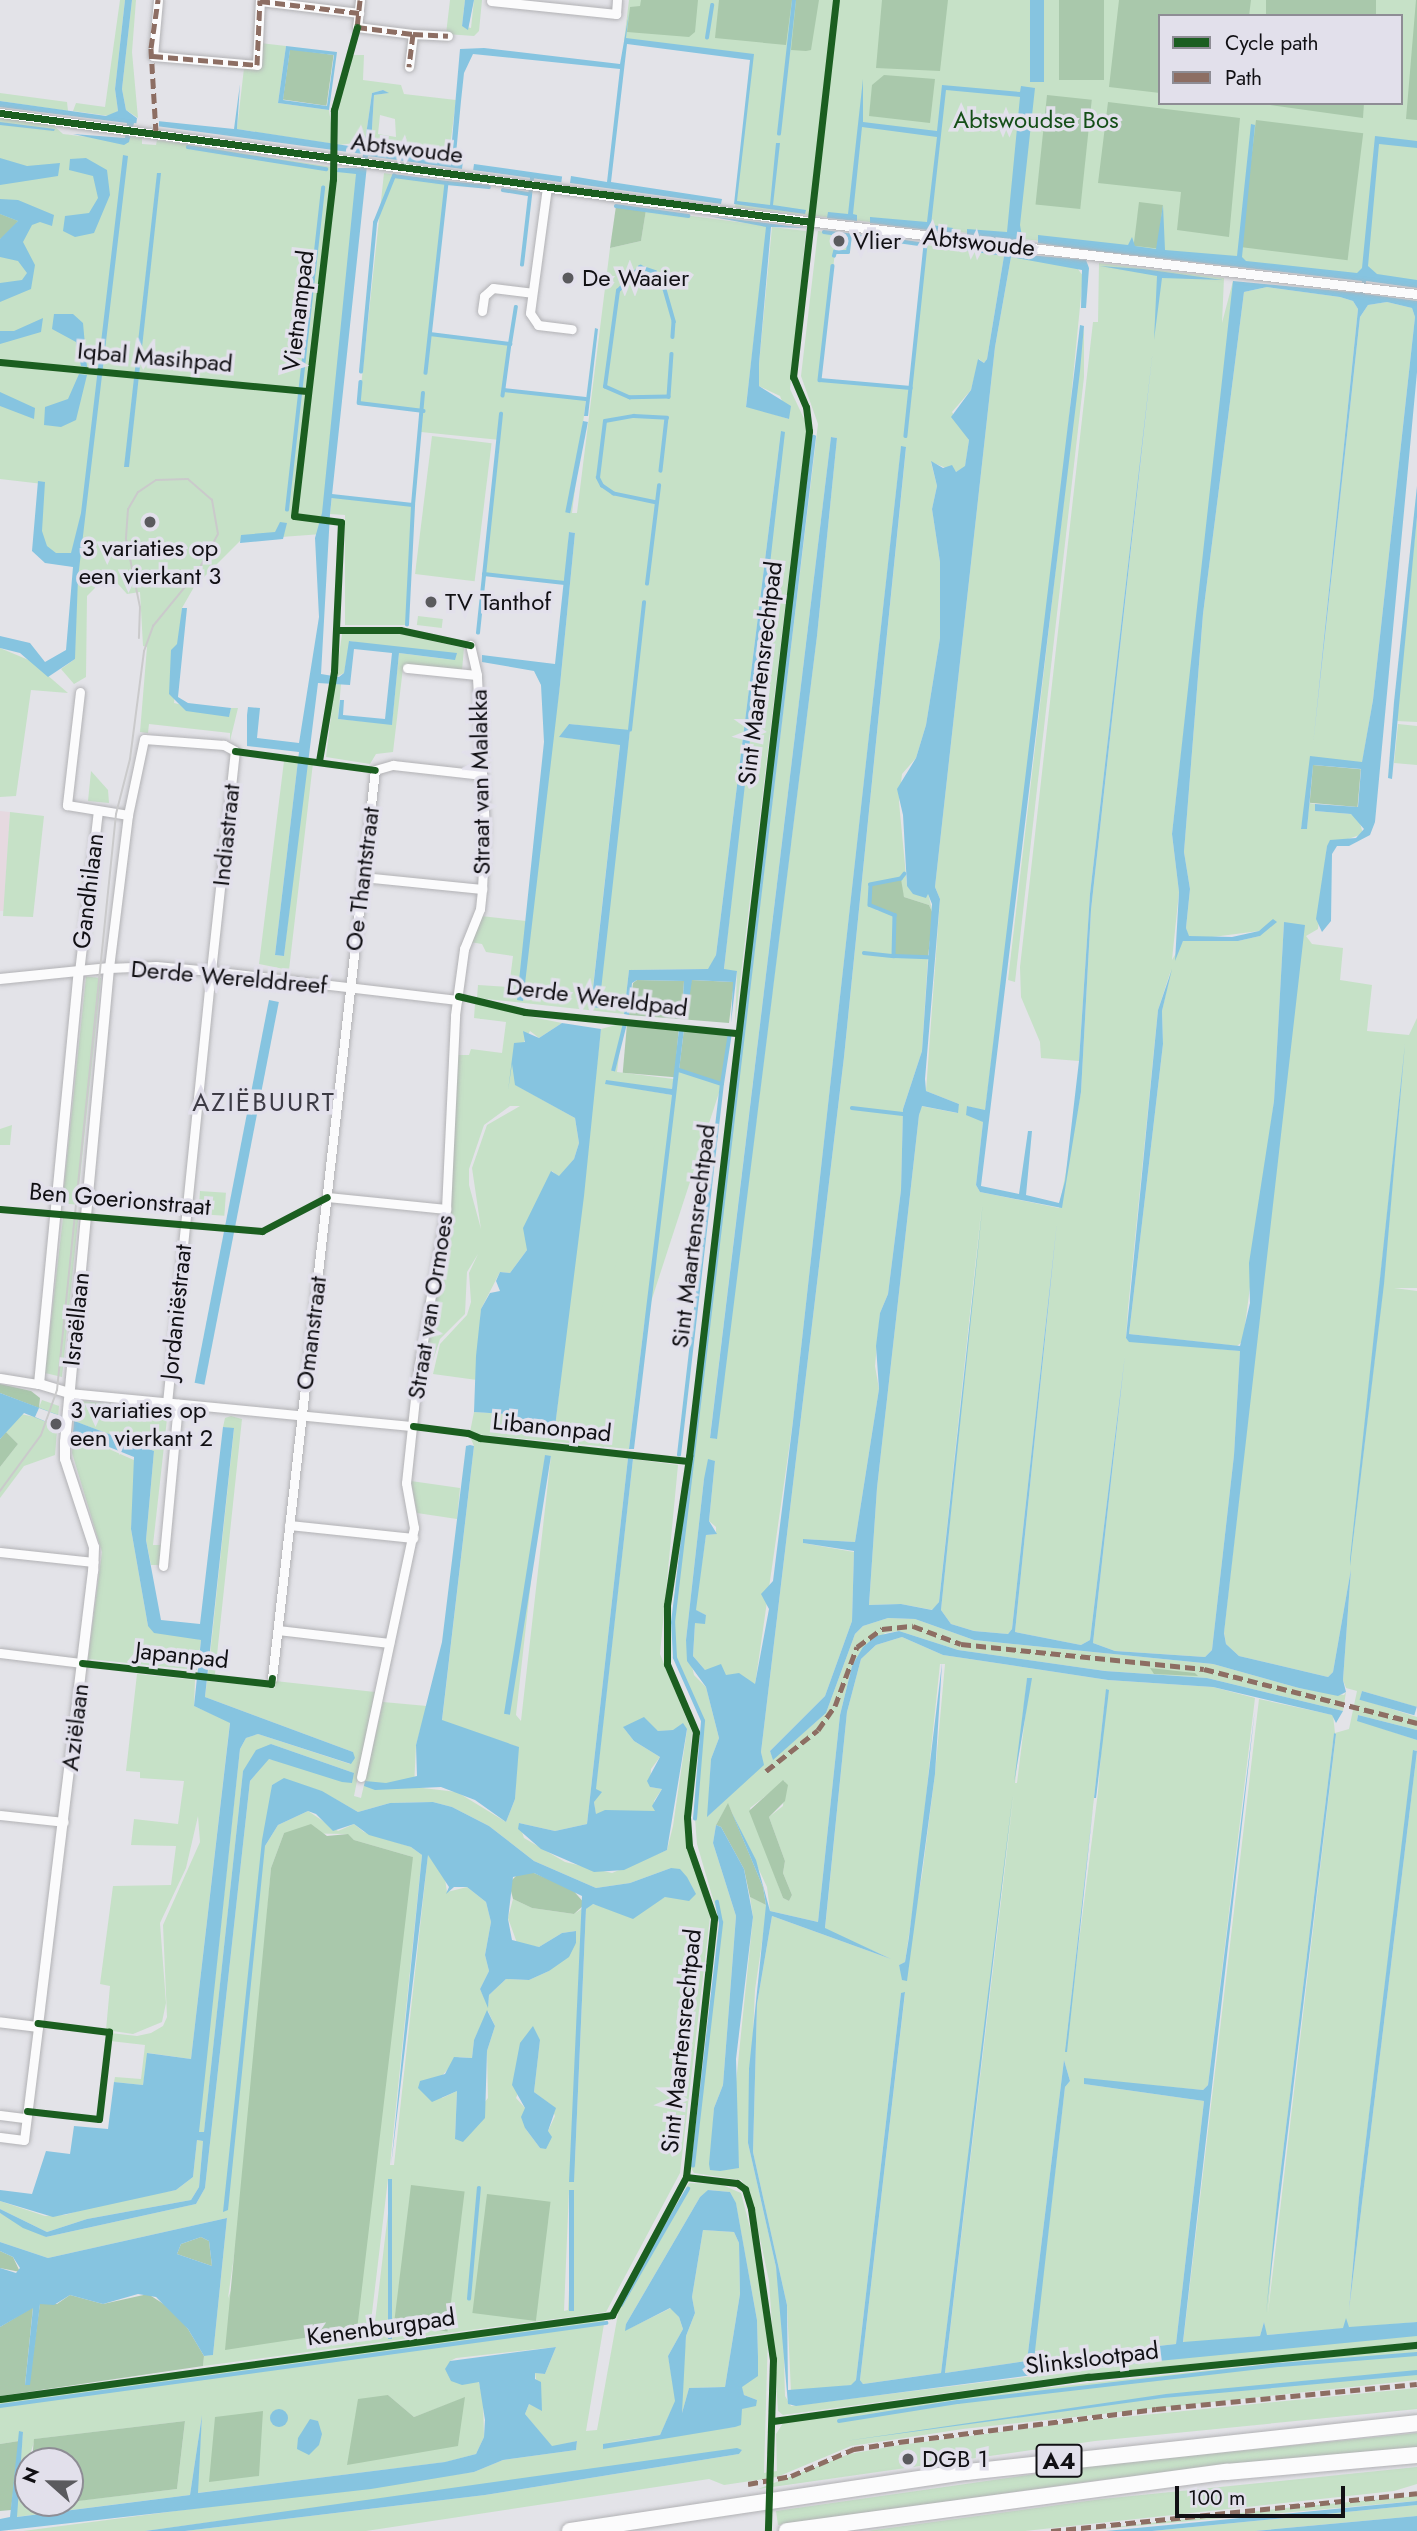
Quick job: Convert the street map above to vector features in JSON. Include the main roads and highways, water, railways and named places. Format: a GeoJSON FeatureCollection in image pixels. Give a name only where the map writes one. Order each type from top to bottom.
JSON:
{"type":"FeatureCollection","features":[{"type":"Feature","properties":{"kind":"highway","name":"A4"},"geometry":{"type":"LineString","coordinates":[[570,2531],[967,2472],[1417,2423]]}},
{"type":"Feature","properties":{"kind":"highway","name":"A4"},"geometry":{"type":"LineString","coordinates":[[787,2531],[1213,2474],[1417,2455]]}},
{"type":"Feature","properties":{"kind":"water"},"geometry":{"type":"Polygon","coordinates":[[[125,0],[132,0],[122,89],[126,110],[138,119],[234,129],[240,84],[237,129],[349,146],[365,142],[372,93],[383,90],[389,93],[374,95],[371,145],[384,152],[443,159],[451,152],[460,49],[484,48],[620,64],[629,13],[626,38],[754,54],[737,201],[770,205],[776,143],[780,143],[773,205],[806,210],[805,214],[734,204],[750,60],[627,44],[611,182],[722,199],[721,204],[570,183],[571,176],[607,182],[620,69],[473,54],[464,73],[461,101],[456,154],[463,161],[462,169],[368,156],[330,514],[321,674],[339,677],[344,673],[349,641],[457,653],[455,660],[399,653],[392,725],[338,719],[340,700],[344,700],[343,715],[385,719],[392,653],[354,649],[350,685],[318,683],[284,956],[275,955],[299,752],[247,746],[247,715],[248,707],[260,708],[257,738],[299,743],[319,617],[315,538],[322,513],[356,174],[337,172],[338,168],[361,168],[363,154],[134,123],[129,142],[124,145],[73,134],[125,138],[127,123],[0,107],[0,101],[106,116],[118,111],[115,89],[125,0]]]}},
{"type":"Feature","properties":{"kind":"water"},"geometry":{"type":"Polygon","coordinates":[[[465,0],[474,0],[468,30],[462,26],[465,0]]]}},
{"type":"Feature","properties":{"kind":"water"},"geometry":{"type":"Polygon","coordinates":[[[1030,0],[1044,0],[1044,82],[1030,82],[1030,0]]]}},
{"type":"Feature","properties":{"kind":"water"},"geometry":{"type":"Polygon","coordinates":[[[286,46],[337,52],[329,110],[278,103],[286,46]],[[290,50],[283,100],[327,106],[334,55],[290,50]]]}},
{"type":"Feature","properties":{"kind":"water"},"geometry":{"type":"Polygon","coordinates":[[[863,79],[863,122],[937,131],[942,85],[1020,92],[1021,86],[1035,88],[1020,225],[1023,242],[967,235],[967,229],[1007,232],[1020,97],[946,90],[931,225],[953,228],[953,233],[870,223],[870,217],[927,222],[937,137],[862,127],[853,214],[857,215],[857,221],[827,218],[828,212],[848,214],[863,79]]]}},
{"type":"Feature","properties":{"kind":"water"},"geometry":{"type":"Polygon","coordinates":[[[0,122],[55,129],[0,125],[0,122]]]}},
{"type":"Feature","properties":{"kind":"water"},"geometry":{"type":"Polygon","coordinates":[[[1251,124],[1255,125],[1242,257],[1246,261],[1357,273],[1362,268],[1375,136],[1417,141],[1417,148],[1379,144],[1368,266],[1377,274],[1417,280],[1417,288],[1366,281],[1365,294],[1417,301],[1417,372],[1375,822],[1370,835],[1349,846],[1337,846],[1332,854],[1331,921],[1322,932],[1316,919],[1327,846],[1330,840],[1356,838],[1364,829],[1351,814],[1315,811],[1315,804],[1358,807],[1361,769],[1313,765],[1307,829],[1301,829],[1310,756],[1362,762],[1373,700],[1415,317],[1412,308],[1387,302],[1368,305],[1360,317],[1313,745],[1358,309],[1353,301],[1340,297],[1267,287],[1244,292],[1203,614],[1184,852],[1190,889],[1186,928],[1189,936],[1232,937],[1259,931],[1273,919],[1277,922],[1260,936],[1238,941],[1183,941],[1175,961],[1179,892],[1172,834],[1233,281],[1360,293],[1362,281],[1038,243],[1038,235],[1128,245],[1132,237],[1135,246],[1156,249],[1163,205],[1165,250],[1237,256],[1251,124]]]}},
{"type":"Feature","properties":{"kind":"water"},"geometry":{"type":"Polygon","coordinates":[[[123,155],[128,156],[78,578],[75,659],[48,677],[20,653],[0,648],[0,636],[30,643],[45,662],[66,650],[73,567],[45,563],[32,551],[38,481],[45,482],[42,531],[47,546],[56,553],[71,553],[81,513],[123,155]]]}},
{"type":"Feature","properties":{"kind":"water"},"geometry":{"type":"Polygon","coordinates":[[[0,158],[27,166],[60,163],[58,176],[0,185],[0,158]]]}},
{"type":"Feature","properties":{"kind":"water"},"geometry":{"type":"Polygon","coordinates":[[[86,158],[107,170],[110,195],[94,233],[75,237],[63,231],[65,216],[89,213],[98,198],[93,176],[69,170],[70,159],[86,158]]]}},
{"type":"Feature","properties":{"kind":"water"},"geometry":{"type":"Polygon","coordinates":[[[474,164],[562,176],[561,182],[473,170],[474,164]]]}},
{"type":"Feature","properties":{"kind":"water"},"geometry":{"type":"Polygon","coordinates":[[[157,173],[161,173],[129,467],[124,467],[157,173]]]}},
{"type":"Feature","properties":{"kind":"water"},"geometry":{"type":"Polygon","coordinates":[[[0,199],[18,200],[54,215],[52,226],[40,222],[32,225],[23,242],[35,265],[31,289],[0,302],[0,283],[22,280],[27,273],[18,261],[0,257],[0,239],[18,221],[0,214],[0,199]]]}},
{"type":"Feature","properties":{"kind":"water"},"geometry":{"type":"Polygon","coordinates":[[[708,216],[806,228],[771,227],[759,386],[791,406],[789,419],[746,407],[766,227],[708,216]]]}},
{"type":"Feature","properties":{"kind":"water"},"geometry":{"type":"Polygon","coordinates":[[[947,248],[1086,260],[1089,268],[1086,308],[1081,308],[1082,270],[1011,257],[995,347],[935,887],[940,899],[925,1079],[926,1091],[959,1104],[958,1113],[922,1106],[919,1115],[877,1488],[869,1605],[901,1604],[932,1610],[939,1602],[983,1202],[941,1610],[951,1624],[974,1631],[1008,1634],[1012,1629],[1057,1222],[1015,1632],[1081,1645],[1090,1640],[1125,1355],[1093,1643],[1115,1651],[1205,1657],[1212,1650],[1234,1455],[1240,1351],[1129,1342],[1126,1338],[1158,1010],[1172,969],[1162,1011],[1163,1044],[1129,1334],[1240,1346],[1250,1303],[1249,1263],[1274,1101],[1284,922],[1305,925],[1224,1633],[1226,1644],[1239,1656],[1328,1677],[1333,1672],[1351,1569],[1343,1680],[1346,1692],[1338,1696],[1299,1688],[1213,1664],[974,1640],[915,1619],[888,1618],[863,1626],[855,1634],[826,1713],[773,1760],[770,1751],[825,1696],[852,1621],[854,1551],[803,1543],[803,1539],[855,1542],[879,1389],[876,1346],[880,1313],[888,1294],[901,1190],[903,1109],[922,1051],[932,904],[928,894],[926,898],[913,894],[907,886],[903,815],[897,789],[916,758],[926,725],[940,638],[940,562],[932,509],[937,486],[931,461],[943,468],[952,465],[956,472],[965,466],[969,440],[951,417],[971,390],[978,359],[984,363],[987,359],[1004,256],[947,248]]]}},
{"type":"Feature","properties":{"kind":"water"},"geometry":{"type":"Polygon","coordinates":[[[1100,266],[1223,280],[1162,278],[1154,340],[1157,276],[1100,266]]]}},
{"type":"Feature","properties":{"kind":"water"},"geometry":{"type":"Polygon","coordinates":[[[54,314],[73,314],[83,323],[87,367],[81,366],[76,342],[52,329],[54,314]]]}},
{"type":"Feature","properties":{"kind":"water"},"geometry":{"type":"Polygon","coordinates":[[[43,318],[41,332],[0,344],[0,331],[14,331],[43,318]]]}},
{"type":"Feature","properties":{"kind":"water"},"geometry":{"type":"Polygon","coordinates":[[[1080,325],[1084,326],[1080,371],[981,1186],[1019,1194],[1028,1131],[1032,1131],[1026,1195],[1059,1203],[1065,1181],[1079,1061],[1090,894],[1153,349],[1091,910],[1081,1092],[1062,1208],[980,1192],[976,1185],[983,1122],[966,1115],[967,1106],[985,1110],[1080,325]]]}},
{"type":"Feature","properties":{"kind":"water"},"geometry":{"type":"Polygon","coordinates":[[[595,328],[598,329],[588,416],[584,416],[595,328]]]}},
{"type":"Feature","properties":{"kind":"water"},"geometry":{"type":"Polygon","coordinates":[[[79,374],[87,375],[76,420],[61,427],[44,425],[45,407],[68,399],[79,374]]]}},
{"type":"Feature","properties":{"kind":"water"},"geometry":{"type":"Polygon","coordinates":[[[0,392],[35,408],[34,419],[0,406],[0,392]]]}},
{"type":"Feature","properties":{"kind":"water"},"geometry":{"type":"Polygon","coordinates":[[[583,421],[588,422],[570,513],[565,512],[583,421]]]}},
{"type":"Feature","properties":{"kind":"water"},"geometry":{"type":"Polygon","coordinates":[[[781,431],[785,432],[724,969],[737,971],[731,1023],[733,982],[692,980],[687,1014],[682,1013],[684,981],[637,980],[632,983],[629,1015],[624,1014],[629,970],[708,969],[716,955],[781,431]]]}},
{"type":"Feature","properties":{"kind":"water"},"geometry":{"type":"Polygon","coordinates":[[[831,437],[837,438],[817,636],[717,1439],[710,1438],[831,437]]]}},
{"type":"Feature","properties":{"kind":"water"},"geometry":{"type":"Polygon","coordinates":[[[901,446],[906,447],[844,1057],[761,1752],[764,1765],[707,1817],[711,1759],[719,1738],[706,1687],[687,1661],[686,1640],[704,1479],[708,1459],[715,1461],[709,1521],[717,1534],[706,1535],[696,1610],[706,1615],[705,1624],[695,1623],[693,1656],[705,1670],[721,1664],[726,1675],[739,1673],[755,1684],[769,1609],[761,1594],[773,1581],[793,1421],[901,446]]]}},
{"type":"Feature","properties":{"kind":"water"},"geometry":{"type":"Polygon","coordinates":[[[1417,486],[1417,517],[1392,779],[1388,778],[1394,702],[1417,486]]]}},
{"type":"Feature","properties":{"kind":"water"},"geometry":{"type":"Polygon","coordinates":[[[280,522],[287,523],[283,539],[240,543],[241,535],[275,532],[280,522]]]}},
{"type":"Feature","properties":{"kind":"water"},"geometry":{"type":"Polygon","coordinates":[[[569,532],[575,533],[523,1001],[517,1000],[544,742],[541,685],[534,671],[482,662],[482,655],[555,664],[569,532]]]}},
{"type":"Feature","properties":{"kind":"water"},"geometry":{"type":"Polygon","coordinates":[[[182,608],[187,608],[178,697],[188,703],[231,708],[229,717],[186,711],[169,694],[171,650],[177,644],[182,608]]]}},
{"type":"Feature","properties":{"kind":"water"},"geometry":{"type":"Polygon","coordinates":[[[569,724],[630,730],[599,1008],[591,1007],[620,745],[559,737],[569,724]]]}},
{"type":"Feature","properties":{"kind":"water"},"geometry":{"type":"Polygon","coordinates":[[[269,1000],[279,1002],[204,1385],[195,1383],[269,1000]]]}},
{"type":"Feature","properties":{"kind":"water"},"geometry":{"type":"Polygon","coordinates":[[[562,1023],[601,1029],[584,1196],[555,1427],[517,1429],[505,1414],[474,1412],[481,1309],[490,1293],[500,1291],[496,1281],[500,1272],[510,1273],[527,1250],[523,1228],[551,1171],[559,1176],[574,1159],[579,1143],[575,1118],[515,1085],[512,1064],[508,1091],[514,1043],[525,1042],[523,1031],[539,1038],[562,1023]]]}},
{"type":"Feature","properties":{"kind":"water"},"geometry":{"type":"Polygon","coordinates":[[[623,1023],[627,1024],[615,1072],[611,1071],[623,1023]]]}},
{"type":"Feature","properties":{"kind":"water"},"geometry":{"type":"Polygon","coordinates":[[[679,1029],[684,1029],[634,1449],[629,1449],[672,1095],[605,1084],[606,1080],[672,1089],[679,1029]]]}},
{"type":"Feature","properties":{"kind":"water"},"geometry":{"type":"Polygon","coordinates":[[[1405,1044],[1384,1284],[1350,1566],[1350,1559],[1405,1044]]]}},
{"type":"Feature","properties":{"kind":"water"},"geometry":{"type":"Polygon","coordinates":[[[0,1393],[154,1451],[146,1540],[161,1620],[200,1624],[223,1427],[234,1428],[205,1697],[353,1752],[355,1758],[351,1764],[258,1734],[246,1738],[240,1749],[199,2132],[204,2132],[243,1771],[256,1750],[271,1744],[354,1773],[352,1783],[342,1782],[269,1759],[250,1781],[205,2188],[196,2204],[46,2237],[23,2228],[0,2213],[0,2209],[47,2232],[87,2219],[191,2200],[199,2187],[203,2141],[197,2140],[193,2177],[176,2190],[53,2217],[0,2201],[0,2190],[32,2194],[46,2151],[70,2154],[74,2126],[108,2129],[114,2082],[143,2085],[147,2053],[191,2059],[230,1723],[194,1706],[201,1640],[154,1633],[148,1626],[131,1529],[134,1457],[24,1413],[0,1439],[0,1393]]]}},
{"type":"Feature","properties":{"kind":"water"},"geometry":{"type":"Polygon","coordinates":[[[466,1446],[474,1446],[442,1720],[519,1747],[515,1799],[506,1822],[475,1800],[441,1787],[375,1790],[364,1786],[365,1781],[386,1783],[417,1776],[416,1745],[442,1642],[466,1446]]]}},
{"type":"Feature","properties":{"kind":"water"},"geometry":{"type":"Polygon","coordinates":[[[545,1455],[551,1456],[510,1715],[504,1714],[545,1455]]]}},
{"type":"Feature","properties":{"kind":"water"},"geometry":{"type":"Polygon","coordinates":[[[628,1458],[633,1459],[596,1789],[602,1792],[594,1802],[596,1814],[605,1810],[655,1811],[652,1806],[662,1789],[650,1787],[647,1781],[660,1757],[634,1741],[623,1727],[644,1717],[658,1731],[673,1730],[683,1723],[687,1729],[667,1850],[624,1870],[594,1872],[541,1849],[518,1829],[519,1823],[555,1831],[587,1824],[628,1458]]]}},
{"type":"Feature","properties":{"kind":"water"},"geometry":{"type":"Polygon","coordinates":[[[899,1631],[958,1650],[1105,1671],[1207,1678],[1343,1711],[1336,1723],[1332,1715],[1213,1687],[1108,1680],[943,1655],[902,1637],[876,1645],[861,1659],[847,1712],[825,1928],[891,1959],[772,1916],[757,2004],[753,2152],[787,2305],[788,2390],[851,2385],[856,2380],[901,1993],[905,1992],[860,2380],[863,2384],[941,2373],[1013,1792],[945,2373],[1027,2361],[1064,2060],[1070,2081],[1065,2087],[1034,2360],[1176,2344],[1204,2101],[1084,2084],[1084,2078],[1203,2090],[1208,2085],[1255,1709],[1183,2342],[1260,2336],[1264,2322],[1267,2335],[1343,2328],[1346,2318],[1349,2327],[1417,2322],[1417,2336],[1086,2368],[796,2406],[788,2404],[776,2267],[748,2143],[749,2069],[766,1905],[763,1887],[732,1813],[756,1860],[770,1911],[818,1922],[840,1715],[852,1666],[863,1647],[876,1636],[899,1631]]]}},
{"type":"Feature","properties":{"kind":"water"},"geometry":{"type":"Polygon","coordinates":[[[942,1663],[935,1774],[907,1981],[902,1980],[899,1965],[905,1962],[909,1937],[942,1663]]]}},
{"type":"Feature","properties":{"kind":"water"},"geometry":{"type":"Polygon","coordinates":[[[1027,1678],[1032,1678],[1014,1783],[1027,1678]]]}},
{"type":"Feature","properties":{"kind":"water"},"geometry":{"type":"Polygon","coordinates":[[[1106,1689],[1109,1690],[1094,1798],[1106,1689]]]}},
{"type":"Feature","properties":{"kind":"water"},"geometry":{"type":"Polygon","coordinates":[[[1362,1691],[1417,1707],[1414,1715],[1360,1700],[1362,1691]]]}},
{"type":"Feature","properties":{"kind":"water"},"geometry":{"type":"Polygon","coordinates":[[[1358,1715],[1417,1730],[1417,1740],[1357,1721],[1358,1715]]]}},
{"type":"Feature","properties":{"kind":"water"},"geometry":{"type":"Polygon","coordinates":[[[1334,1733],[1336,1734],[1266,2313],[1278,2193],[1334,1733]]]}},
{"type":"Feature","properties":{"kind":"water"},"geometry":{"type":"Polygon","coordinates":[[[1413,1750],[1417,1751],[1349,2310],[1359,2197],[1413,1750]]]}},
{"type":"Feature","properties":{"kind":"water"},"geometry":{"type":"Polygon","coordinates":[[[284,1778],[322,1791],[358,1812],[390,1803],[433,1802],[452,1807],[489,1826],[534,1861],[596,1888],[630,1883],[671,1868],[680,1869],[687,1877],[696,1894],[689,1901],[665,1897],[633,1919],[593,1904],[586,1909],[574,2182],[569,2182],[582,1896],[534,1873],[513,1877],[508,1919],[512,1940],[539,1947],[562,1933],[576,1931],[576,1943],[569,1957],[549,1971],[529,1980],[506,1979],[489,1995],[488,2008],[480,1989],[489,1971],[485,1955],[491,1922],[486,1902],[467,1887],[454,1887],[446,1894],[449,1887],[428,1855],[391,2166],[422,1855],[411,1847],[369,1835],[354,1824],[333,1831],[316,1814],[308,1811],[278,1825],[265,1846],[228,2210],[223,2212],[262,1840],[272,1785],[284,1778]]]}},
{"type":"Feature","properties":{"kind":"water"},"geometry":{"type":"Polygon","coordinates":[[[1093,1807],[1067,2052],[1065,2052],[1093,1807]]]}},
{"type":"Feature","properties":{"kind":"water"},"geometry":{"type":"Polygon","coordinates":[[[716,1825],[721,1827],[744,1869],[753,1917],[736,2059],[739,2168],[720,2171],[710,2170],[709,2164],[714,2108],[723,2085],[736,1916],[713,1843],[716,1825]]]}},
{"type":"Feature","properties":{"kind":"water"},"geometry":{"type":"Polygon","coordinates":[[[487,2010],[495,2026],[487,2051],[485,2118],[463,2142],[455,2139],[457,2091],[432,2102],[418,2088],[420,2081],[445,2074],[454,2057],[472,2058],[474,2040],[487,2010]]]}},
{"type":"Feature","properties":{"kind":"water"},"geometry":{"type":"Polygon","coordinates":[[[533,2026],[540,2040],[534,2092],[556,2108],[548,2131],[552,2137],[546,2149],[540,2148],[525,2128],[521,2117],[525,2108],[512,2085],[520,2043],[533,2026]]]}},
{"type":"Feature","properties":{"kind":"water"},"geometry":{"type":"Polygon","coordinates":[[[388,2179],[392,2179],[392,2339],[388,2339],[388,2179]]]}},
{"type":"Feature","properties":{"kind":"water"},"geometry":{"type":"Polygon","coordinates":[[[569,2190],[574,2190],[574,2311],[569,2311],[569,2190]]]}},
{"type":"Feature","properties":{"kind":"water"},"geometry":{"type":"Polygon","coordinates":[[[708,2190],[730,2192],[736,2203],[757,2320],[758,2376],[742,2387],[744,2395],[757,2400],[756,2406],[742,2409],[741,2425],[735,2427],[603,2449],[603,2444],[660,2435],[675,2401],[668,2356],[683,2329],[679,2317],[670,2308],[625,2331],[626,2324],[700,2197],[708,2190]],[[703,2230],[692,2297],[695,2313],[686,2336],[682,2413],[689,2388],[725,2387],[740,2294],[739,2243],[734,2232],[703,2230]]]}},
{"type":"Feature","properties":{"kind":"water"},"geometry":{"type":"Polygon","coordinates":[[[227,2218],[213,2355],[204,2356],[188,2329],[156,2297],[138,2294],[103,2304],[70,2295],[54,2305],[40,2304],[30,2385],[25,2385],[33,2308],[0,2327],[0,2268],[16,2273],[20,2268],[13,2257],[0,2251],[0,2242],[48,2258],[227,2218]],[[201,2237],[181,2244],[177,2254],[212,2266],[209,2241],[201,2237]]]}},
{"type":"Feature","properties":{"kind":"water"},"geometry":{"type":"Polygon","coordinates":[[[556,2347],[545,2374],[535,2373],[535,2379],[541,2382],[542,2411],[529,2404],[525,2414],[552,2446],[577,2441],[576,2450],[503,2460],[474,2472],[371,2489],[0,2531],[0,2519],[10,2517],[14,2479],[14,2517],[84,2517],[84,2508],[190,2495],[202,2415],[198,2493],[445,2462],[476,2454],[484,2437],[485,2420],[479,2382],[462,2385],[451,2381],[445,2369],[450,2361],[556,2347]]]}},
{"type":"Feature","properties":{"kind":"water"},"geometry":{"type":"Polygon","coordinates":[[[1417,2370],[1417,2375],[1163,2398],[845,2441],[1166,2394],[1417,2370]]]}},
{"type":"Feature","properties":{"kind":"water"},"geometry":{"type":"Polygon","coordinates":[[[275,2409],[283,2409],[288,2418],[286,2425],[275,2427],[270,2422],[270,2414],[275,2409]]]}},
{"type":"Feature","properties":{"kind":"water"},"geometry":{"type":"Polygon","coordinates":[[[310,2419],[318,2421],[322,2434],[319,2445],[309,2455],[297,2449],[298,2438],[310,2419]]]}},
{"type":"Feature","properties":{"kind":"water"},"geometry":{"type":"Polygon","coordinates":[[[19,2431],[23,2432],[22,2447],[17,2447],[19,2431]]]}},
{"type":"Feature","properties":{"kind":"water"},"geometry":{"type":"Polygon","coordinates":[[[737,2448],[742,2450],[739,2454],[485,2495],[185,2531],[145,2531],[737,2448]]]}},
{"type":"Feature","properties":{"kind":"water"},"geometry":{"type":"Polygon","coordinates":[[[1417,2501],[1417,2505],[1152,2531],[1106,2531],[1417,2501]]]}},
{"type":"Feature","properties":{"kind":"water"},"geometry":{"type":"Polygon","coordinates":[[[1417,2516],[1417,2531],[1255,2531],[1297,2527],[1417,2516]]]}},
{"type":"Feature","properties":{"kind":"waterway"},"geometry":{"type":"LineString","coordinates":[[779,134],[794,0]]}},
{"type":"Feature","properties":{"kind":"waterway"},"geometry":{"type":"LineString","coordinates":[[707,38],[712,5]]}},
{"type":"Feature","properties":{"kind":"waterway"},"geometry":{"type":"LineString","coordinates":[[188,147],[326,169]]}},
{"type":"Feature","properties":{"kind":"waterway"},"geometry":{"type":"LineString","coordinates":[[361,372],[375,223],[394,176],[447,183],[426,373]]}},
{"type":"Feature","properties":{"kind":"waterway"},"geometry":{"type":"LineString","coordinates":[[522,265],[532,178]]}},
{"type":"Feature","properties":{"kind":"waterway"},"geometry":{"type":"LineString","coordinates":[[447,183],[489,187]]}},
{"type":"Feature","properties":{"kind":"waterway"},"geometry":{"type":"LineString","coordinates":[[287,510],[323,188]]}},
{"type":"Feature","properties":{"kind":"waterway"},"geometry":{"type":"LineString","coordinates":[[503,190],[528,194]]}},
{"type":"Feature","properties":{"kind":"waterway"},"geometry":{"type":"LineString","coordinates":[[616,206],[688,216]]}},
{"type":"Feature","properties":{"kind":"waterway"},"geometry":{"type":"LineString","coordinates":[[824,232],[885,240]]}},
{"type":"Feature","properties":{"kind":"waterway"},"geometry":{"type":"LineString","coordinates":[[834,256],[835,252],[848,252],[850,235]]}},
{"type":"Feature","properties":{"kind":"waterway"},"geometry":{"type":"LineString","coordinates":[[898,241],[926,245],[906,436]]}},
{"type":"Feature","properties":{"kind":"waterway"},"geometry":{"type":"LineString","coordinates":[[833,266],[820,380],[911,388]]}},
{"type":"Feature","properties":{"kind":"waterway"},"geometry":{"type":"LineString","coordinates":[[672,354],[669,397],[630,398],[605,387],[618,291],[640,267],[655,272],[664,286],[674,322],[673,337]]}},
{"type":"Feature","properties":{"kind":"waterway"},"geometry":{"type":"LineString","coordinates":[[510,344],[516,307]]}},
{"type":"Feature","properties":{"kind":"waterway"},"geometry":{"type":"LineString","coordinates":[[430,334],[510,344],[503,396]]}},
{"type":"Feature","properties":{"kind":"waterway"},"geometry":{"type":"LineString","coordinates":[[361,382],[359,403],[424,411]]}},
{"type":"Feature","properties":{"kind":"waterway"},"geometry":{"type":"LineString","coordinates":[[504,390],[586,399]]}},
{"type":"Feature","properties":{"kind":"waterway"},"geometry":{"type":"LineString","coordinates":[[332,496],[413,505],[423,393]]}},
{"type":"Feature","properties":{"kind":"waterway"},"geometry":{"type":"LineString","coordinates":[[478,633],[501,414]]}},
{"type":"Feature","properties":{"kind":"waterway"},"geometry":{"type":"LineString","coordinates":[[657,503],[614,494],[602,486],[598,478],[605,421],[634,416],[667,418],[661,471]]}},
{"type":"Feature","properties":{"kind":"waterway"},"geometry":{"type":"LineString","coordinates":[[695,1819],[703,1721],[675,1658],[673,1623],[814,437]]}},
{"type":"Feature","properties":{"kind":"waterway"},"geometry":{"type":"LineString","coordinates":[[647,584],[659,486]]}},
{"type":"Feature","properties":{"kind":"waterway"},"geometry":{"type":"LineString","coordinates":[[407,625],[413,505]]}},
{"type":"Feature","properties":{"kind":"waterway"},"geometry":{"type":"LineString","coordinates":[[484,574],[565,583]]}},
{"type":"Feature","properties":{"kind":"waterway"},"geometry":{"type":"LineString","coordinates":[[630,730],[644,603]]}},
{"type":"Feature","properties":{"kind":"waterway"},"geometry":{"type":"LineString","coordinates":[[905,874],[901,879],[871,885],[870,905],[895,915],[894,956],[928,957]]}},
{"type":"Feature","properties":{"kind":"waterway"},"geometry":{"type":"LineString","coordinates":[[864,953],[894,956]]}},
{"type":"Feature","properties":{"kind":"waterway"},"geometry":{"type":"LineString","coordinates":[[679,1070],[722,1084],[730,1033]]}},
{"type":"Feature","properties":{"kind":"waterway"},"geometry":{"type":"LineString","coordinates":[[679,1455],[722,1084]]}},
{"type":"Feature","properties":{"kind":"waterway"},"geometry":{"type":"LineString","coordinates":[[852,1108],[903,1114]]}},
{"type":"Feature","properties":{"kind":"waterway"},"geometry":{"type":"LineString","coordinates":[[693,2166],[721,1923],[717,1902]]}},
{"type":"Feature","properties":{"kind":"waterway"},"geometry":{"type":"LineString","coordinates":[[469,2299],[479,2188]]}},
{"type":"Feature","properties":{"kind":"waterway"},"geometry":{"type":"LineString","coordinates":[[621,2305],[688,2189]]}},
{"type":"Feature","properties":{"kind":"waterway"},"geometry":{"type":"LineString","coordinates":[[0,2406],[606,2323]]}},
{"type":"Feature","properties":{"kind":"waterway"},"geometry":{"type":"LineString","coordinates":[[839,2421],[958,2402],[1280,2365],[1417,2354]]}},
{"type":"Feature","properties":{"kind":"tram line"},"geometry":{"type":"LineString","coordinates":[[0,1491],[41,1435],[57,1390],[116,814],[130,759],[144,651],[153,626],[198,571],[218,534],[212,500],[188,479],[156,480],[138,492],[128,509],[126,539],[140,607],[139,638]]}},
{"type":"Feature","properties":{"kind":"place","name":"Vlier"},"geometry":{"type":"Point","coordinates":[839,241]}},
{"type":"Feature","properties":{"kind":"place","name":"De Waaier"},"geometry":{"type":"Point","coordinates":[568,278]}},
{"type":"Feature","properties":{"kind":"place","name":"3 variaties op een vierkant 3"},"geometry":{"type":"Point","coordinates":[150,522]}},
{"type":"Feature","properties":{"kind":"place","name":"TV Tanthof"},"geometry":{"type":"Point","coordinates":[431,602]}},
{"type":"Feature","properties":{"kind":"place","name":"3 variaties op een vierkant 2"},"geometry":{"type":"Point","coordinates":[56,1424]}},
{"type":"Feature","properties":{"kind":"place","name":"DGB 1"},"geometry":{"type":"Point","coordinates":[908,2459]}},
{"type":"Feature","properties":{"kind":"district","name":"AZIËBUURT"},"geometry":{"type":"Point","coordinates":[264,1103]}},
{"type":"Feature","properties":{"kind":"park label","name":"Abtswoudse Bos"},"geometry":{"type":"Point","coordinates":[1036,120]}}]}
